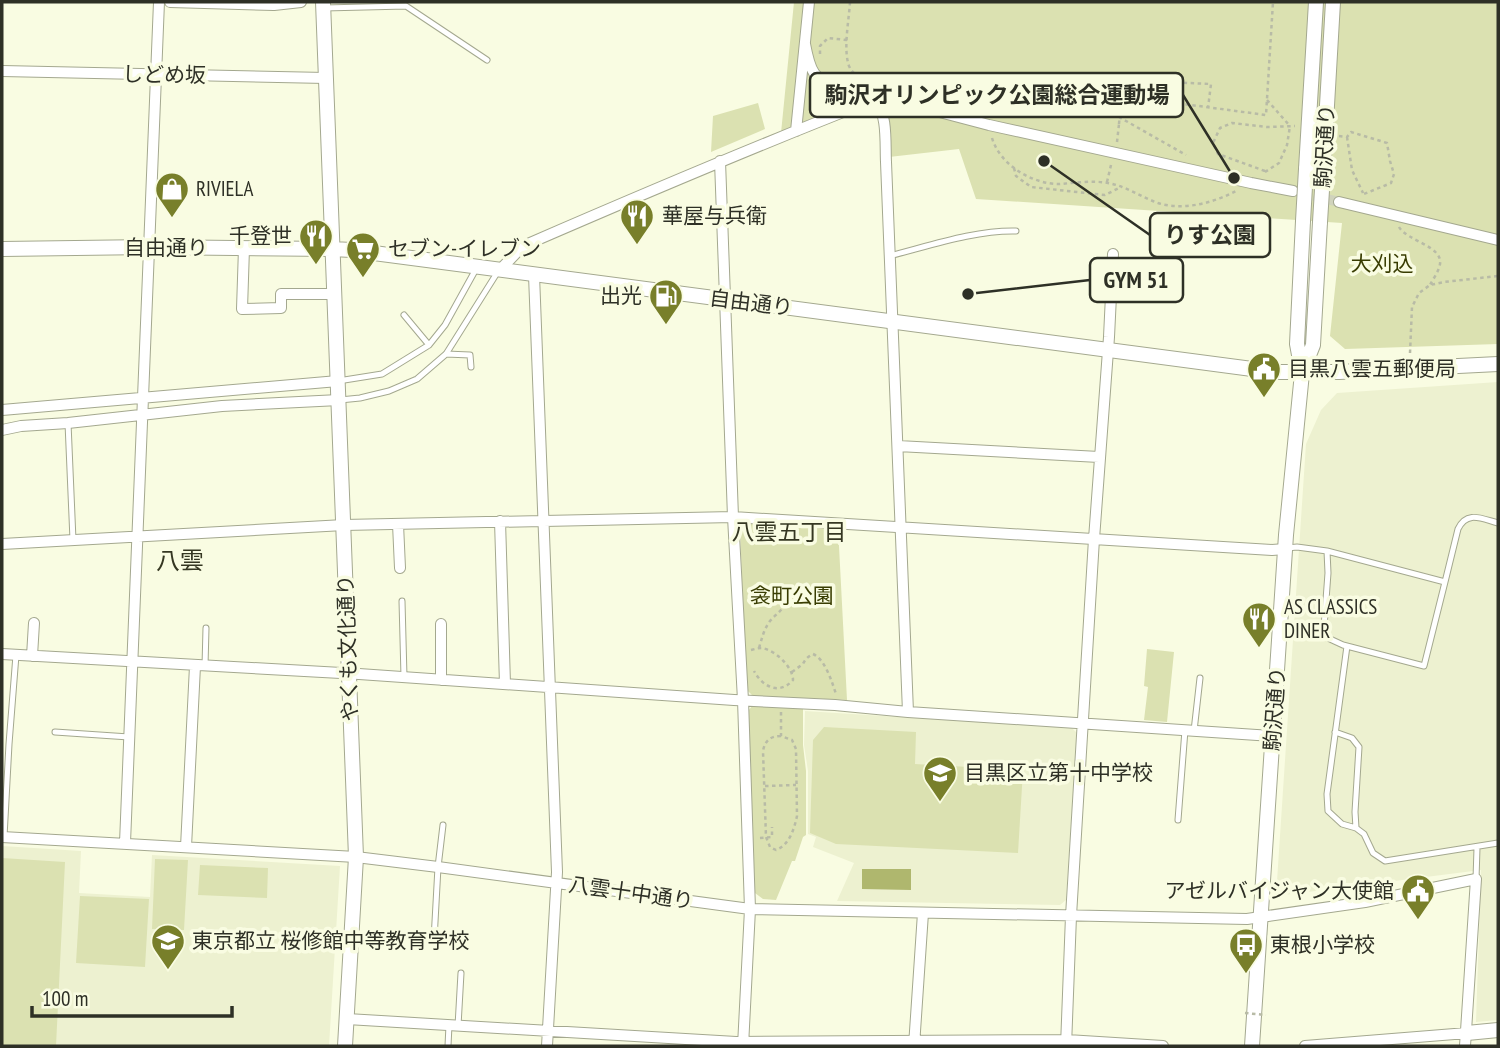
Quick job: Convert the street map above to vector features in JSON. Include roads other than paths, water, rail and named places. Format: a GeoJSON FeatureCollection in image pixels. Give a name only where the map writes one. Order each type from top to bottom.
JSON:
{"type":"FeatureCollection","features":[{"type":"Feature","properties":{"kind":"main road","name":"駒沢通り"},"geometry":{"type":"LineString","coordinates":[[1252,1046],[1285,549],[1302,373],[1297,344],[1316,2]]}},
{"type":"Feature","properties":{"kind":"main road","name":"駒沢通り"},"geometry":{"type":"LineString","coordinates":[[1302,373],[1313,345],[1333,2]]}},
{"type":"Feature","properties":{"kind":"main road","name":"やくも文化通り"},"geometry":{"type":"LineString","coordinates":[[323,5],[356,857],[345,1046]]}},
{"type":"Feature","properties":{"kind":"main road","name":"自由通り"},"geometry":{"type":"LineString","coordinates":[[2,248],[334,249],[1275,372],[1498,364]]}},
{"type":"Feature","properties":{"kind":"main road"},"geometry":{"type":"LineString","coordinates":[[1466,1040],[1498,1030]]}},
{"type":"Feature","properties":{"kind":"street"},"geometry":{"type":"LineString","coordinates":[[125,843],[159,2]]}},
{"type":"Feature","properties":{"kind":"street"},"geometry":{"type":"LineString","coordinates":[[170,2],[274,5],[301,2]]}},
{"type":"Feature","properties":{"kind":"street"},"geometry":{"type":"LineString","coordinates":[[800,129],[809,2]]}},
{"type":"Feature","properties":{"kind":"street"},"geometry":{"type":"LineString","coordinates":[[805,44],[814,75],[829,85],[989,125],[1293,191]]}},
{"type":"Feature","properties":{"kind":"street","name":"しどめ坂"},"geometry":{"type":"LineString","coordinates":[[2,71],[326,78]]}},
{"type":"Feature","properties":{"kind":"street"},"geometry":{"type":"LineString","coordinates":[[499,271],[530,243],[720,161],[871,101],[879,103],[883,113],[908,712]]}},
{"type":"Feature","properties":{"kind":"street"},"geometry":{"type":"LineString","coordinates":[[720,161],[750,909],[743,1044]]}},
{"type":"Feature","properties":{"kind":"street"},"geometry":{"type":"LineString","coordinates":[[1339,202],[1498,240]]}},
{"type":"Feature","properties":{"kind":"street"},"geometry":{"type":"LineString","coordinates":[[244,248],[242,309],[281,307],[281,294],[335,295]]}},
{"type":"Feature","properties":{"kind":"street"},"geometry":{"type":"LineString","coordinates":[[1066,1043],[1071,916],[1113,254]]}},
{"type":"Feature","properties":{"kind":"street"},"geometry":{"type":"LineString","coordinates":[[534,275],[557,859],[547,1046]]}},
{"type":"Feature","properties":{"kind":"street"},"geometry":{"type":"LineString","coordinates":[[2,410],[338,381]]}},
{"type":"Feature","properties":{"kind":"street"},"geometry":{"type":"LineString","coordinates":[[2,430],[222,406],[339,400]]}},
{"type":"Feature","properties":{"kind":"street"},"geometry":{"type":"LineString","coordinates":[[898,446],[1099,457]]}},
{"type":"Feature","properties":{"kind":"street"},"geometry":{"type":"LineString","coordinates":[[2,544],[344,525],[733,517],[1285,549]]}},
{"type":"Feature","properties":{"kind":"street"},"geometry":{"type":"LineString","coordinates":[[500,521],[505,684]]}},
{"type":"Feature","properties":{"kind":"street"},"geometry":{"type":"LineString","coordinates":[[398,524],[400,568]]}},
{"type":"Feature","properties":{"kind":"street"},"geometry":{"type":"LineString","coordinates":[[32,656],[34,623]]}},
{"type":"Feature","properties":{"kind":"street"},"geometry":{"type":"LineString","coordinates":[[441,624],[441,680]]}},
{"type":"Feature","properties":{"kind":"street"},"geometry":{"type":"LineString","coordinates":[[2,654],[404,677],[1273,736]]}},
{"type":"Feature","properties":{"kind":"street"},"geometry":{"type":"LineString","coordinates":[[186,847],[200,666]]}},
{"type":"Feature","properties":{"kind":"street","name":"八雲十中通り"},"geometry":{"type":"LineString","coordinates":[[3,837],[356,857],[750,909],[1247,919],[1365,902],[1476,879]]}},
{"type":"Feature","properties":{"kind":"street"},"geometry":{"type":"LineString","coordinates":[[1305,1046],[1466,1040],[1476,879]]}},
{"type":"Feature","properties":{"kind":"street"},"geometry":{"type":"LineString","coordinates":[[914,1044],[923,913]]}},
{"type":"Feature","properties":{"kind":"street"},"geometry":{"type":"LineString","coordinates":[[347,1019],[743,1044],[1066,1043],[1163,1046]]}},
{"type":"Feature","properties":{"kind":"lane"},"geometry":{"type":"LineString","coordinates":[[323,5],[406,6],[487,60]]}},
{"type":"Feature","properties":{"kind":"lane"},"geometry":{"type":"LineString","coordinates":[[889,256],[979,234],[1016,231]]}},
{"type":"Feature","properties":{"kind":"lane"},"geometry":{"type":"LineString","coordinates":[[338,381],[382,374],[429,345],[444,325],[477,268]]}},
{"type":"Feature","properties":{"kind":"lane"},"geometry":{"type":"LineString","coordinates":[[339,400],[389,391],[417,379],[446,354],[492,278],[499,271]]}},
{"type":"Feature","properties":{"kind":"lane"},"geometry":{"type":"LineString","coordinates":[[404,315],[429,345]]}},
{"type":"Feature","properties":{"kind":"lane"},"geometry":{"type":"LineString","coordinates":[[446,354],[470,355],[471,367]]}},
{"type":"Feature","properties":{"kind":"lane"},"geometry":{"type":"LineString","coordinates":[[68,423],[73,540]]}},
{"type":"Feature","properties":{"kind":"lane"},"geometry":{"type":"LineString","coordinates":[[1328,551],[1325,631],[1328,637],[1333,642],[1424,666],[1462,521],[1472,517],[1498,523]]}},
{"type":"Feature","properties":{"kind":"lane"},"geometry":{"type":"LineString","coordinates":[[1285,549],[1297,547],[1328,551],[1445,582]]}},
{"type":"Feature","properties":{"kind":"lane"},"geometry":{"type":"LineString","coordinates":[[402,601],[404,677]]}},
{"type":"Feature","properties":{"kind":"lane"},"geometry":{"type":"LineString","coordinates":[[200,666],[206,628]]}},
{"type":"Feature","properties":{"kind":"lane"},"geometry":{"type":"LineString","coordinates":[[1347,646],[1327,794],[1328,811],[1342,824],[1356,828],[1364,834],[1373,853],[1385,861],[1498,843]]}},
{"type":"Feature","properties":{"kind":"lane"},"geometry":{"type":"LineString","coordinates":[[3,837],[5,743],[16,655]]}},
{"type":"Feature","properties":{"kind":"lane"},"geometry":{"type":"LineString","coordinates":[[1178,820],[1189,731],[1200,678]]}},
{"type":"Feature","properties":{"kind":"lane"},"geometry":{"type":"LineString","coordinates":[[55,732],[130,737]]}},
{"type":"Feature","properties":{"kind":"lane"},"geometry":{"type":"LineString","coordinates":[[1335,732],[1352,738],[1359,747],[1356,828]]}},
{"type":"Feature","properties":{"kind":"lane"},"geometry":{"type":"LineString","coordinates":[[434,940],[443,825]]}},
{"type":"Feature","properties":{"kind":"lane"},"geometry":{"type":"LineString","coordinates":[[1476,879],[1477,848]]}},
{"type":"Feature","properties":{"kind":"lane"},"geometry":{"type":"LineString","coordinates":[[448,1046],[454,1026],[461,973]]}},
{"type":"Feature","properties":{"kind":"tunnel"},"geometry":{"type":"LineString","coordinates":[[1299,192],[1339,202]]}},
{"type":"Feature","properties":{"kind":"place","name":"りす公園"},"geometry":{"type":"Point","coordinates":[1044,161]}},
{"type":"Feature","properties":{"kind":"place","name":"駒沢オリンピック公園総合運動場"},"geometry":{"type":"Point","coordinates":[1234,178]}},
{"type":"Feature","properties":{"kind":"place","name":"RIVIELA"},"geometry":{"type":"Point","coordinates":[172,219]}},
{"type":"Feature","properties":{"kind":"place","name":"華屋与兵衛"},"geometry":{"type":"Point","coordinates":[637,246]}},
{"type":"Feature","properties":{"kind":"place","name":"千登世"},"geometry":{"type":"Point","coordinates":[316,266]}},
{"type":"Feature","properties":{"kind":"place","name":"セブン-イレブン"},"geometry":{"type":"Point","coordinates":[363,279]}},
{"type":"Feature","properties":{"kind":"place","name":"GYM 51"},"geometry":{"type":"Point","coordinates":[968,294]}},
{"type":"Feature","properties":{"kind":"place","name":"出光"},"geometry":{"type":"Point","coordinates":[666,326]}},
{"type":"Feature","properties":{"kind":"place","name":"目黒八雲五郵便局"},"geometry":{"type":"Point","coordinates":[1264,399]}},
{"type":"Feature","properties":{"kind":"place","name":"AS CLASSICS DINER"},"geometry":{"type":"Point","coordinates":[1259,649]}},
{"type":"Feature","properties":{"kind":"place","name":"目黒区立第十中学校"},"geometry":{"type":"Point","coordinates":[940,803]}},
{"type":"Feature","properties":{"kind":"place","name":"アゼルバイジャン大使館"},"geometry":{"type":"Point","coordinates":[1418,921]}},
{"type":"Feature","properties":{"kind":"place","name":"東京都立 桜修館中等教育学校"},"geometry":{"type":"Point","coordinates":[168,971]}},
{"type":"Feature","properties":{"kind":"place","name":"東根小学校"},"geometry":{"type":"Point","coordinates":[1246,975]}},
{"type":"Feature","properties":{"kind":"district","name":"八雲五丁目"},"geometry":{"type":"Point","coordinates":[789,532]}},
{"type":"Feature","properties":{"kind":"district","name":"八雲"},"geometry":{"type":"Point","coordinates":[180,561]}},
{"type":"Feature","properties":{"kind":"park label","name":"大刈込"},"geometry":{"type":"Point","coordinates":[1382,264]}},
{"type":"Feature","properties":{"kind":"park label","name":"衾町公園"},"geometry":{"type":"Point","coordinates":[792,596]}}]}
